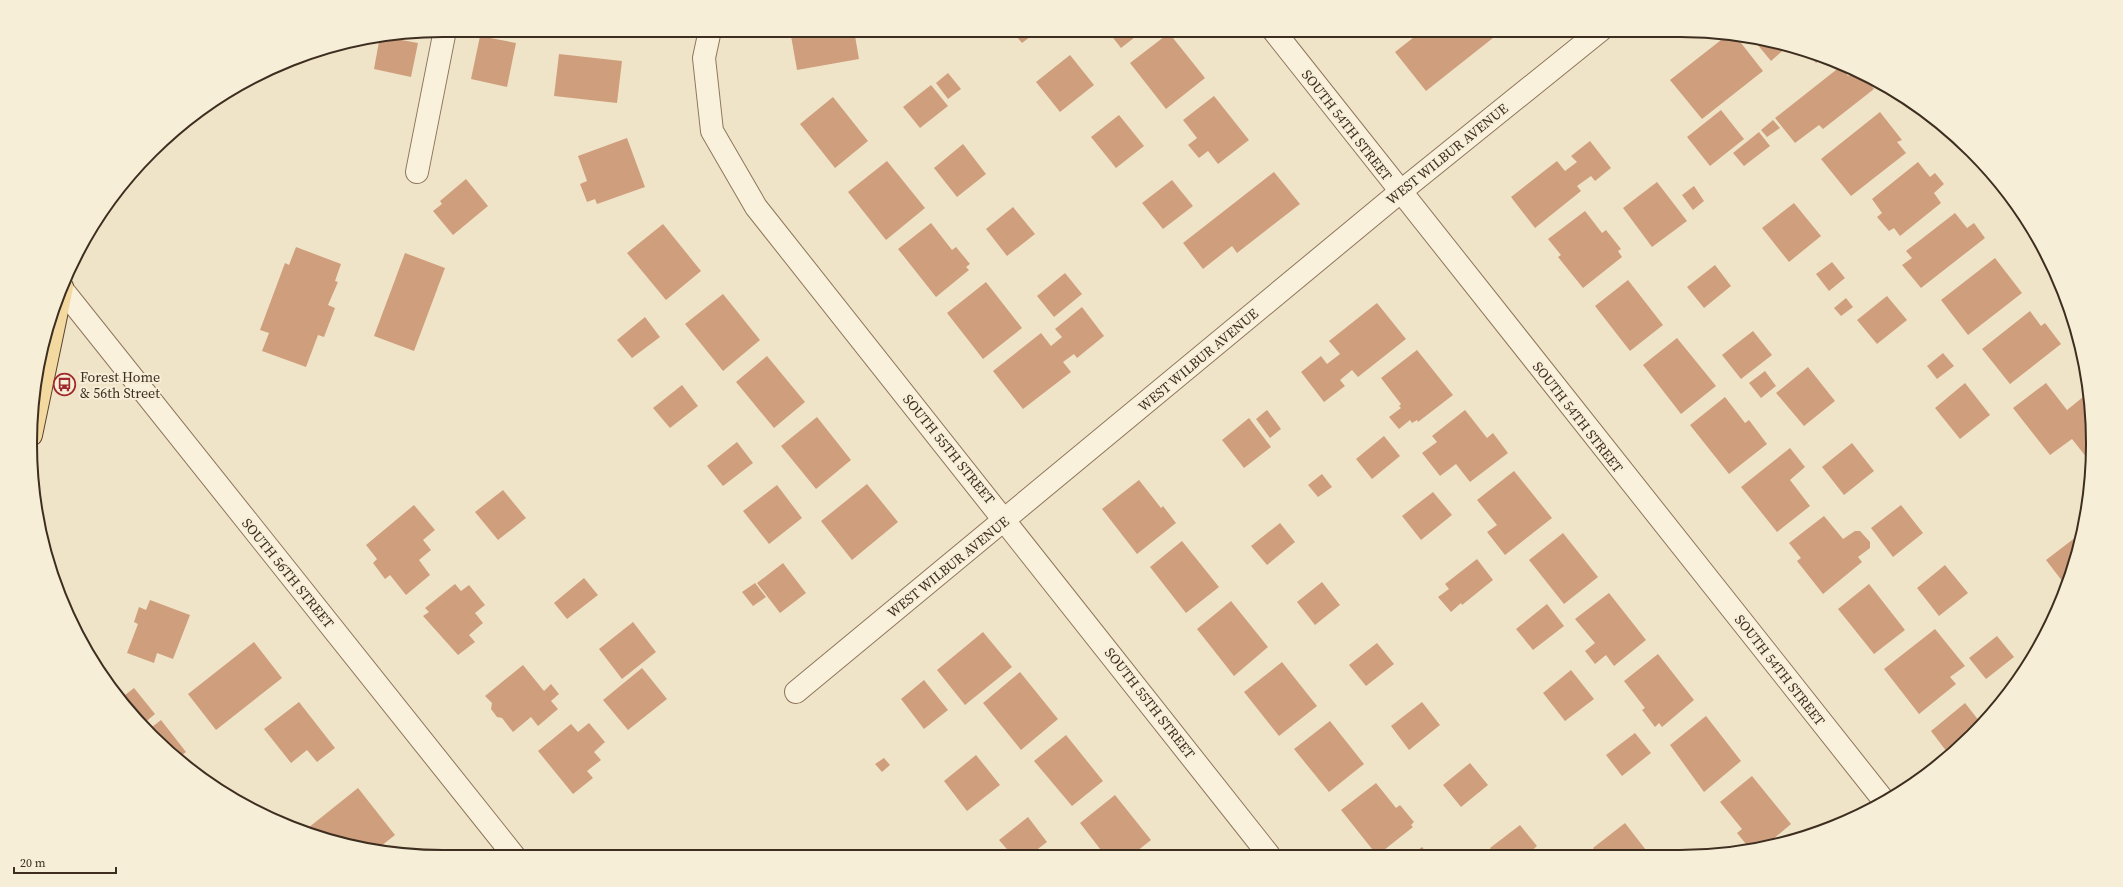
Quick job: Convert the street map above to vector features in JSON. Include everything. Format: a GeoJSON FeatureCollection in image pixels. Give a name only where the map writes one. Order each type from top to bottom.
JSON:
{"type":"FeatureCollection","features":[{"type":"Feature","properties":{"kind":"main road"},"geometry":{"type":"LineString","coordinates":[[40,394],[53,332]]}},
{"type":"Feature","properties":{"kind":"street"},"geometry":{"type":"LineString","coordinates":[[417,172],[444,37]]}},
{"type":"Feature","properties":{"kind":"street","name":"SOUTH 55TH STREET"},"geometry":{"type":"LineString","coordinates":[[708,37],[704,58],[712,131],[756,207],[1006,520],[1265,850]]}},
{"type":"Feature","properties":{"kind":"street","name":"SOUTH 54TH STREET"},"geometry":{"type":"LineString","coordinates":[[1278,37],[1881,797]]}},
{"type":"Feature","properties":{"kind":"street","name":"WEST WILBUR AVENUE"},"geometry":{"type":"LineString","coordinates":[[796,692],[1006,520],[1400,192],[1592,37]]}},
{"type":"Feature","properties":{"kind":"street","name":"SOUTH 56TH STREET"},"geometry":{"type":"LineString","coordinates":[[66,294],[509,850]]}},
{"type":"Feature","properties":{"kind":"building"},"geometry":{"type":"Polygon","coordinates":[[[480,37],[516,43],[507,87],[471,79],[480,37]]]}},
{"type":"Feature","properties":{"kind":"building"},"geometry":{"type":"Polygon","coordinates":[[[791,37],[855,37],[859,59],[797,70],[791,37]]]}},
{"type":"Feature","properties":{"kind":"building"},"geometry":{"type":"Polygon","coordinates":[[[1017,37],[1030,37],[1022,43],[1017,37]]]}},
{"type":"Feature","properties":{"kind":"building"},"geometry":{"type":"Polygon","coordinates":[[[1112,37],[1135,37],[1121,48],[1112,37]]]}},
{"type":"Feature","properties":{"kind":"building"},"geometry":{"type":"Polygon","coordinates":[[[1164,37],[1172,37],[1205,78],[1166,109],[1130,63],[1164,37]]]}},
{"type":"Feature","properties":{"kind":"building"},"geometry":{"type":"Polygon","coordinates":[[[1414,37],[1494,37],[1426,91],[1395,52],[1414,37]]]}},
{"type":"Feature","properties":{"kind":"building"},"geometry":{"type":"Polygon","coordinates":[[[398,39],[418,43],[411,77],[374,69],[379,42],[398,39]]]}},
{"type":"Feature","properties":{"kind":"building"},"geometry":{"type":"Polygon","coordinates":[[[1722,39],[1740,41],[1763,71],[1702,119],[1670,80],[1722,39]]]}},
{"type":"Feature","properties":{"kind":"building"},"geometry":{"type":"Polygon","coordinates":[[[1758,45],[1783,51],[1771,61],[1758,45]]]}},
{"type":"Feature","properties":{"kind":"building"},"geometry":{"type":"Polygon","coordinates":[[[559,54],[622,61],[617,103],[554,96],[559,54]]]}},
{"type":"Feature","properties":{"kind":"building"},"geometry":{"type":"Polygon","coordinates":[[[1070,55],[1094,85],[1060,112],[1036,82],[1070,55]]]}},
{"type":"Feature","properties":{"kind":"building"},"geometry":{"type":"Polygon","coordinates":[[[1837,69],[1846,73],[1848,76],[1850,75],[1871,85],[1874,89],[1823,129],[1819,125],[1795,143],[1775,118],[1837,69]]]}},
{"type":"Feature","properties":{"kind":"building"},"geometry":{"type":"Polygon","coordinates":[[[948,73],[961,89],[948,99],[936,83],[948,73]]]}},
{"type":"Feature","properties":{"kind":"building"},"geometry":{"type":"Polygon","coordinates":[[[931,85],[948,106],[920,128],[903,107],[931,85]]]}},
{"type":"Feature","properties":{"kind":"building"},"geometry":{"type":"Polygon","coordinates":[[[1214,96],[1249,140],[1218,164],[1208,151],[1199,158],[1188,145],[1197,138],[1183,120],[1214,96]]]}},
{"type":"Feature","properties":{"kind":"building"},"geometry":{"type":"Polygon","coordinates":[[[833,97],[868,141],[835,168],[800,124],[833,97]]]}},
{"type":"Feature","properties":{"kind":"building"},"geometry":{"type":"Polygon","coordinates":[[[1721,110],[1744,139],[1710,166],[1687,137],[1721,110]]]}},
{"type":"Feature","properties":{"kind":"building"},"geometry":{"type":"Polygon","coordinates":[[[1880,112],[1902,140],[1897,142],[1906,153],[1851,196],[1821,159],[1880,112]]]}},
{"type":"Feature","properties":{"kind":"building"},"geometry":{"type":"Polygon","coordinates":[[[1119,115],[1144,146],[1116,168],[1091,137],[1119,115]]]}},
{"type":"Feature","properties":{"kind":"building"},"geometry":{"type":"Polygon","coordinates":[[[1773,120],[1780,128],[1767,137],[1761,130],[1773,120]]]}},
{"type":"Feature","properties":{"kind":"building"},"geometry":{"type":"Polygon","coordinates":[[[1759,132],[1770,146],[1744,166],[1733,153],[1759,132]]]}},
{"type":"Feature","properties":{"kind":"building"},"geometry":{"type":"Polygon","coordinates":[[[627,138],[645,187],[597,204],[595,199],[587,202],[580,184],[587,181],[578,156],[627,138]]]}},
{"type":"Feature","properties":{"kind":"building"},"geometry":{"type":"Polygon","coordinates":[[[1590,141],[1611,168],[1595,181],[1591,176],[1577,186],[1581,191],[1535,228],[1511,197],[1557,161],[1565,171],[1577,162],[1571,156],[1590,141]]]}},
{"type":"Feature","properties":{"kind":"building"},"geometry":{"type":"Polygon","coordinates":[[[963,144],[986,174],[957,197],[934,168],[963,144]]]}},
{"type":"Feature","properties":{"kind":"building"},"geometry":{"type":"Polygon","coordinates":[[[887,161],[925,208],[886,240],[848,192],[887,161]]]}},
{"type":"Feature","properties":{"kind":"building"},"geometry":{"type":"Polygon","coordinates":[[[1918,162],[1930,177],[1935,173],[1944,184],[1934,193],[1941,203],[1900,236],[1894,228],[1889,231],[1877,217],[1882,213],[1872,199],[1918,162]]]}},
{"type":"Feature","properties":{"kind":"building"},"geometry":{"type":"Polygon","coordinates":[[[1274,172],[1300,204],[1237,253],[1232,246],[1203,269],[1183,243],[1274,172]]]}},
{"type":"Feature","properties":{"kind":"building"},"geometry":{"type":"Polygon","coordinates":[[[466,179],[488,206],[453,235],[433,211],[442,204],[440,201],[466,179]]]}},
{"type":"Feature","properties":{"kind":"building"},"geometry":{"type":"Polygon","coordinates":[[[1172,180],[1193,206],[1163,229],[1142,203],[1172,180]]]}},
{"type":"Feature","properties":{"kind":"building"},"geometry":{"type":"Polygon","coordinates":[[[1657,182],[1687,221],[1652,247],[1623,208],[1657,182]]]}},
{"type":"Feature","properties":{"kind":"building"},"geometry":{"type":"Polygon","coordinates":[[[1694,186],[1704,201],[1693,210],[1682,195],[1694,186]]]}},
{"type":"Feature","properties":{"kind":"building"},"geometry":{"type":"Polygon","coordinates":[[[1794,203],[1821,236],[1789,262],[1762,228],[1794,203]]]}},
{"type":"Feature","properties":{"kind":"building"},"geometry":{"type":"Polygon","coordinates":[[[1013,207],[1035,234],[1007,256],[986,229],[1013,207]]]}},
{"type":"Feature","properties":{"kind":"building"},"geometry":{"type":"Polygon","coordinates":[[[1585,211],[1602,233],[1606,230],[1621,249],[1618,251],[1622,257],[1583,288],[1558,257],[1561,255],[1548,239],[1585,211]]]}},
{"type":"Feature","properties":{"kind":"building"},"geometry":{"type":"Polygon","coordinates":[[[1955,213],[1967,228],[1974,223],[1985,238],[1921,288],[1902,265],[1912,258],[1906,251],[1955,213]]]}},
{"type":"Feature","properties":{"kind":"building"},"geometry":{"type":"Polygon","coordinates":[[[931,223],[952,250],[956,247],[970,264],[966,267],[969,270],[936,297],[898,249],[931,223]]]}},
{"type":"Feature","properties":{"kind":"building"},"geometry":{"type":"Polygon","coordinates":[[[663,224],[701,271],[666,300],[627,253],[663,224]]]}},
{"type":"Feature","properties":{"kind":"building"},"geometry":{"type":"Polygon","coordinates":[[[296,247],[341,264],[335,281],[338,282],[328,305],[335,308],[324,337],[318,335],[306,367],[262,351],[269,333],[260,330],[285,263],[289,265],[296,247]]]}},
{"type":"Feature","properties":{"kind":"building"},"geometry":{"type":"Polygon","coordinates":[[[405,253],[445,268],[414,351],[374,336],[405,253]]]}},
{"type":"Feature","properties":{"kind":"building"},"geometry":{"type":"Polygon","coordinates":[[[1995,258],[2022,293],[1968,335],[1941,300],[1995,258]]]}},
{"type":"Feature","properties":{"kind":"building"},"geometry":{"type":"Polygon","coordinates":[[[1832,262],[1845,278],[1829,291],[1816,274],[1832,262]]]}},
{"type":"Feature","properties":{"kind":"building"},"geometry":{"type":"Polygon","coordinates":[[[1715,265],[1731,286],[1704,308],[1687,287],[1715,265]]]}},
{"type":"Feature","properties":{"kind":"building"},"geometry":{"type":"Polygon","coordinates":[[[1065,273],[1082,294],[1054,317],[1037,296],[1065,273]]]}},
{"type":"Feature","properties":{"kind":"building"},"geometry":{"type":"Polygon","coordinates":[[[1628,280],[1663,325],[1630,351],[1595,306],[1628,280]]]}},
{"type":"Feature","properties":{"kind":"building"},"geometry":{"type":"Polygon","coordinates":[[[986,282],[1022,328],[983,359],[947,313],[986,282]]]}},
{"type":"Feature","properties":{"kind":"building"},"geometry":{"type":"Polygon","coordinates":[[[723,294],[760,340],[723,371],[685,324],[723,294]]]}},
{"type":"Feature","properties":{"kind":"building"},"geometry":{"type":"Polygon","coordinates":[[[1887,296],[1907,320],[1877,344],[1857,320],[1887,296]]]}},
{"type":"Feature","properties":{"kind":"building"},"geometry":{"type":"Polygon","coordinates":[[[1846,298],[1853,307],[1841,316],[1834,308],[1846,298]]]}},
{"type":"Feature","properties":{"kind":"building"},"geometry":{"type":"Polygon","coordinates":[[[1377,303],[1406,339],[1358,377],[1352,370],[1340,380],[1345,386],[1324,402],[1301,372],[1321,356],[1327,364],[1340,354],[1329,341],[1377,303]]]}},
{"type":"Feature","properties":{"kind":"building"},"geometry":{"type":"Polygon","coordinates":[[[1082,307],[1104,336],[1077,358],[1074,354],[1063,362],[1071,372],[1023,409],[993,371],[1041,333],[1051,346],[1062,337],[1055,329],[1082,307]]]}},
{"type":"Feature","properties":{"kind":"building"},"geometry":{"type":"Polygon","coordinates":[[[2030,311],[2041,326],[2045,323],[2061,344],[2010,384],[1982,349],[2030,311]]]}},
{"type":"Feature","properties":{"kind":"building"},"geometry":{"type":"Polygon","coordinates":[[[645,317],[660,337],[632,358],[617,340],[645,317]]]}},
{"type":"Feature","properties":{"kind":"building"},"geometry":{"type":"Polygon","coordinates":[[[1753,331],[1772,355],[1741,379],[1722,355],[1753,331]]]}},
{"type":"Feature","properties":{"kind":"building"},"geometry":{"type":"Polygon","coordinates":[[[1677,338],[1716,386],[1681,414],[1643,365],[1677,338]]]}},
{"type":"Feature","properties":{"kind":"building"},"geometry":{"type":"Polygon","coordinates":[[[1417,350],[1453,395],[1418,422],[1417,420],[1412,423],[1410,420],[1399,429],[1389,417],[1401,408],[1399,406],[1401,404],[1381,378],[1417,350]]]}},
{"type":"Feature","properties":{"kind":"building"},"geometry":{"type":"Polygon","coordinates":[[[1943,353],[1954,366],[1937,379],[1927,366],[1943,353]]]}},
{"type":"Feature","properties":{"kind":"building"},"geometry":{"type":"Polygon","coordinates":[[[767,356],[805,402],[774,428],[736,382],[767,356]]]}},
{"type":"Feature","properties":{"kind":"building"},"geometry":{"type":"Polygon","coordinates":[[[1808,367],[1835,401],[1804,426],[1776,393],[1808,367]]]}},
{"type":"Feature","properties":{"kind":"building"},"geometry":{"type":"Polygon","coordinates":[[[1765,371],[1776,386],[1761,398],[1749,383],[1765,371]]]}},
{"type":"Feature","properties":{"kind":"building"},"geometry":{"type":"Polygon","coordinates":[[[1965,383],[1990,415],[1960,439],[1935,408],[1965,383]]]}},
{"type":"Feature","properties":{"kind":"building"},"geometry":{"type":"Polygon","coordinates":[[[2046,383],[2067,410],[2083,397],[2086,456],[2072,439],[2050,455],[2013,408],[2046,383]]]}},
{"type":"Feature","properties":{"kind":"building"},"geometry":{"type":"Polygon","coordinates":[[[682,385],[698,406],[670,428],[653,408],[682,385]]]}},
{"type":"Feature","properties":{"kind":"building"},"geometry":{"type":"Polygon","coordinates":[[[1725,397],[1745,423],[1749,420],[1767,444],[1729,474],[1690,425],[1725,397]]]}},
{"type":"Feature","properties":{"kind":"building"},"geometry":{"type":"Polygon","coordinates":[[[1267,410],[1281,429],[1270,438],[1256,419],[1267,410]]]}},
{"type":"Feature","properties":{"kind":"building"},"geometry":{"type":"Polygon","coordinates":[[[1465,410],[1487,438],[1493,433],[1508,453],[1470,482],[1456,464],[1440,476],[1422,453],[1437,442],[1432,436],[1465,410]]]}},
{"type":"Feature","properties":{"kind":"building"},"geometry":{"type":"Polygon","coordinates":[[[817,417],[851,460],[816,489],[781,446],[817,417]]]}},
{"type":"Feature","properties":{"kind":"building"},"geometry":{"type":"Polygon","coordinates":[[[1249,418],[1271,447],[1244,468],[1222,440],[1249,418]]]}},
{"type":"Feature","properties":{"kind":"building"},"geometry":{"type":"Polygon","coordinates":[[[1384,436],[1400,456],[1372,479],[1356,459],[1384,436]]]}},
{"type":"Feature","properties":{"kind":"building"},"geometry":{"type":"Polygon","coordinates":[[[737,442],[753,463],[723,486],[707,466],[737,442]]]}},
{"type":"Feature","properties":{"kind":"building"},"geometry":{"type":"Polygon","coordinates":[[[1852,443],[1874,471],[1844,495],[1822,467],[1852,443]]]}},
{"type":"Feature","properties":{"kind":"building"},"geometry":{"type":"Polygon","coordinates":[[[1790,448],[1805,467],[1790,480],[1810,506],[1777,532],[1741,487],[1790,448]]]}},
{"type":"Feature","properties":{"kind":"building"},"geometry":{"type":"Polygon","coordinates":[[[1514,471],[1552,518],[1505,555],[1487,532],[1497,525],[1477,500],[1514,471]]]}},
{"type":"Feature","properties":{"kind":"building"},"geometry":{"type":"Polygon","coordinates":[[[1322,474],[1332,487],[1318,497],[1308,485],[1322,474]]]}},
{"type":"Feature","properties":{"kind":"building"},"geometry":{"type":"Polygon","coordinates":[[[1139,480],[1161,508],[1163,506],[1176,523],[1137,554],[1102,509],[1139,480]]]}},
{"type":"Feature","properties":{"kind":"building"},"geometry":{"type":"Polygon","coordinates":[[[867,484],[898,522],[852,560],[821,521],[867,484]]]}},
{"type":"Feature","properties":{"kind":"building"},"geometry":{"type":"Polygon","coordinates":[[[777,485],[802,518],[769,544],[743,511],[777,485]]]}},
{"type":"Feature","properties":{"kind":"building"},"geometry":{"type":"Polygon","coordinates":[[[503,490],[526,518],[498,540],[475,512],[503,490]]]}},
{"type":"Feature","properties":{"kind":"building"},"geometry":{"type":"Polygon","coordinates":[[[1433,492],[1452,515],[1421,540],[1402,516],[1433,492]]]}},
{"type":"Feature","properties":{"kind":"building"},"geometry":{"type":"Polygon","coordinates":[[[414,505],[435,530],[423,540],[431,550],[419,560],[430,575],[406,595],[390,575],[385,579],[373,563],[377,559],[366,545],[414,505]]]}},
{"type":"Feature","properties":{"kind":"building"},"geometry":{"type":"Polygon","coordinates":[[[1901,505],[1923,533],[1893,557],[1871,528],[1901,505]]]}},
{"type":"Feature","properties":{"kind":"building"},"geometry":{"type":"Polygon","coordinates":[[[1824,516],[1843,539],[1855,531],[1860,531],[1870,542],[1870,548],[1858,557],[1862,562],[1823,594],[1797,561],[1801,558],[1789,543],[1824,516]]]}},
{"type":"Feature","properties":{"kind":"building"},"geometry":{"type":"Polygon","coordinates":[[[1280,523],[1295,542],[1267,565],[1251,546],[1280,523]]]}},
{"type":"Feature","properties":{"kind":"building"},"geometry":{"type":"Polygon","coordinates":[[[1563,533],[1598,577],[1564,604],[1529,560],[1563,533]]]}},
{"type":"Feature","properties":{"kind":"building"},"geometry":{"type":"Polygon","coordinates":[[[2075,538],[2062,580],[2046,560],[2075,538]]]}},
{"type":"Feature","properties":{"kind":"building"},"geometry":{"type":"Polygon","coordinates":[[[1182,541],[1219,587],[1186,613],[1150,567],[1182,541]]]}},
{"type":"Feature","properties":{"kind":"building"},"geometry":{"type":"Polygon","coordinates":[[[1477,559],[1493,580],[1451,612],[1438,597],[1449,589],[1445,584],[1477,559]]]}},
{"type":"Feature","properties":{"kind":"building"},"geometry":{"type":"Polygon","coordinates":[[[783,563],[806,593],[780,613],[757,583],[783,563]]]}},
{"type":"Feature","properties":{"kind":"building"},"geometry":{"type":"Polygon","coordinates":[[[1945,565],[1968,593],[1939,616],[1917,588],[1945,565]]]}},
{"type":"Feature","properties":{"kind":"building"},"geometry":{"type":"Polygon","coordinates":[[[584,578],[598,595],[567,619],[554,603],[584,578]]]}},
{"type":"Feature","properties":{"kind":"building"},"geometry":{"type":"Polygon","coordinates":[[[1322,582],[1340,605],[1315,625],[1297,602],[1322,582]]]}},
{"type":"Feature","properties":{"kind":"building"},"geometry":{"type":"Polygon","coordinates":[[[755,583],[766,597],[753,606],[742,592],[755,583]]]}},
{"type":"Feature","properties":{"kind":"building"},"geometry":{"type":"Polygon","coordinates":[[[455,584],[461,591],[469,585],[485,605],[475,613],[483,623],[469,635],[475,642],[458,655],[423,616],[429,612],[425,608],[455,584]]]}},
{"type":"Feature","properties":{"kind":"building"},"geometry":{"type":"Polygon","coordinates":[[[1869,584],[1905,630],[1874,654],[1838,609],[1869,584]]]}},
{"type":"Feature","properties":{"kind":"building"},"geometry":{"type":"Polygon","coordinates":[[[1609,593],[1646,640],[1614,666],[1606,655],[1595,664],[1585,651],[1595,643],[1575,619],[1609,593]]]}},
{"type":"Feature","properties":{"kind":"building"},"geometry":{"type":"Polygon","coordinates":[[[150,600],[190,615],[173,659],[157,653],[154,663],[127,653],[138,624],[134,622],[139,607],[146,610],[150,600]]]}},
{"type":"Feature","properties":{"kind":"building"},"geometry":{"type":"Polygon","coordinates":[[[1231,601],[1268,647],[1234,676],[1197,629],[1231,601]]]}},
{"type":"Feature","properties":{"kind":"building"},"geometry":{"type":"Polygon","coordinates":[[[1547,604],[1564,626],[1533,650],[1516,629],[1547,604]]]}},
{"type":"Feature","properties":{"kind":"building"},"geometry":{"type":"Polygon","coordinates":[[[633,622],[656,652],[622,679],[599,649],[633,622]]]}},
{"type":"Feature","properties":{"kind":"building"},"geometry":{"type":"Polygon","coordinates":[[[1935,629],[1965,666],[1950,677],[1956,684],[1919,714],[1884,669],[1935,629]]]}},
{"type":"Feature","properties":{"kind":"building"},"geometry":{"type":"Polygon","coordinates":[[[983,632],[1012,667],[965,705],[937,670],[983,632]]]}},
{"type":"Feature","properties":{"kind":"building"},"geometry":{"type":"Polygon","coordinates":[[[1997,636],[2014,657],[1986,679],[1969,658],[1997,636]]]}},
{"type":"Feature","properties":{"kind":"building"},"geometry":{"type":"Polygon","coordinates":[[[254,642],[282,678],[216,730],[188,694],[254,642]]]}},
{"type":"Feature","properties":{"kind":"building"},"geometry":{"type":"Polygon","coordinates":[[[1377,643],[1394,664],[1366,686],[1349,665],[1377,643]]]}},
{"type":"Feature","properties":{"kind":"building"},"geometry":{"type":"Polygon","coordinates":[[[1658,654],[1694,700],[1662,727],[1659,723],[1655,727],[1642,710],[1645,708],[1624,681],[1658,654]]]}},
{"type":"Feature","properties":{"kind":"building"},"geometry":{"type":"Polygon","coordinates":[[[1282,662],[1317,706],[1279,736],[1244,692],[1282,662]]]}},
{"type":"Feature","properties":{"kind":"building"},"geometry":{"type":"Polygon","coordinates":[[[523,665],[544,691],[551,684],[559,694],[551,701],[558,709],[538,726],[531,717],[513,732],[502,718],[497,717],[491,709],[492,703],[485,696],[523,665]]]}},
{"type":"Feature","properties":{"kind":"building"},"geometry":{"type":"Polygon","coordinates":[[[642,668],[667,699],[628,730],[603,700],[642,668]]]}},
{"type":"Feature","properties":{"kind":"building"},"geometry":{"type":"Polygon","coordinates":[[[1571,670],[1594,699],[1565,721],[1543,693],[1571,670]]]}},
{"type":"Feature","properties":{"kind":"building"},"geometry":{"type":"Polygon","coordinates":[[[1020,672],[1058,719],[1021,750],[983,703],[1020,672]]]}},
{"type":"Feature","properties":{"kind":"building"},"geometry":{"type":"Polygon","coordinates":[[[924,680],[948,710],[924,729],[901,699],[924,680]]]}},
{"type":"Feature","properties":{"kind":"building"},"geometry":{"type":"Polygon","coordinates":[[[134,688],[155,714],[147,721],[125,695],[134,688]]]}},
{"type":"Feature","properties":{"kind":"building"},"geometry":{"type":"Polygon","coordinates":[[[299,702],[335,748],[317,762],[307,750],[291,763],[264,729],[299,702]]]}},
{"type":"Feature","properties":{"kind":"building"},"geometry":{"type":"Polygon","coordinates":[[[1422,702],[1440,725],[1409,750],[1391,726],[1422,702]]]}},
{"type":"Feature","properties":{"kind":"building"},"geometry":{"type":"Polygon","coordinates":[[[1965,703],[1978,719],[1946,751],[1931,731],[1965,703]]]}},
{"type":"Feature","properties":{"kind":"building"},"geometry":{"type":"Polygon","coordinates":[[[1706,716],[1741,761],[1704,792],[1670,745],[1706,716]]]}},
{"type":"Feature","properties":{"kind":"building"},"geometry":{"type":"Polygon","coordinates":[[[161,720],[186,752],[182,755],[152,727],[161,720]]]}},
{"type":"Feature","properties":{"kind":"building"},"geometry":{"type":"Polygon","coordinates":[[[1330,721],[1364,764],[1329,792],[1294,749],[1330,721]]]}},
{"type":"Feature","properties":{"kind":"building"},"geometry":{"type":"Polygon","coordinates":[[[589,723],[605,742],[594,752],[601,760],[587,771],[593,778],[573,794],[538,751],[571,724],[578,732],[589,723]]]}},
{"type":"Feature","properties":{"kind":"building"},"geometry":{"type":"Polygon","coordinates":[[[1635,733],[1651,753],[1622,776],[1606,755],[1635,733]]]}},
{"type":"Feature","properties":{"kind":"building"},"geometry":{"type":"Polygon","coordinates":[[[1066,735],[1103,781],[1072,806],[1034,761],[1066,735]]]}},
{"type":"Feature","properties":{"kind":"building"},"geometry":{"type":"Polygon","coordinates":[[[976,755],[1000,785],[967,811],[944,781],[976,755]]]}},
{"type":"Feature","properties":{"kind":"building"},"geometry":{"type":"Polygon","coordinates":[[[884,758],[890,765],[882,772],[875,764],[884,758]]]}},
{"type":"Feature","properties":{"kind":"building"},"geometry":{"type":"Polygon","coordinates":[[[1470,763],[1488,785],[1461,807],[1443,785],[1470,763]]]}},
{"type":"Feature","properties":{"kind":"building"},"geometry":{"type":"Polygon","coordinates":[[[1752,776],[1791,824],[1774,839],[1746,844],[1737,833],[1742,829],[1720,802],[1752,776]]]}},
{"type":"Feature","properties":{"kind":"building"},"geometry":{"type":"Polygon","coordinates":[[[1376,783],[1396,808],[1400,805],[1414,822],[1411,825],[1413,827],[1384,850],[1373,850],[1341,810],[1376,783]]]}},
{"type":"Feature","properties":{"kind":"building"},"geometry":{"type":"Polygon","coordinates":[[[358,788],[395,835],[382,845],[338,836],[310,827],[358,788]]]}},
{"type":"Feature","properties":{"kind":"building"},"geometry":{"type":"Polygon","coordinates":[[[1115,795],[1151,840],[1138,850],[1101,850],[1080,823],[1115,795]]]}},
{"type":"Feature","properties":{"kind":"building"},"geometry":{"type":"Polygon","coordinates":[[[1028,817],[1047,842],[1037,850],[1008,850],[999,840],[1028,817]]]}},
{"type":"Feature","properties":{"kind":"building"},"geometry":{"type":"Polygon","coordinates":[[[1625,823],[1646,850],[1594,850],[1593,848],[1625,823]]]}},
{"type":"Feature","properties":{"kind":"building"},"geometry":{"type":"Polygon","coordinates":[[[1520,825],[1537,846],[1532,850],[1492,850],[1490,848],[1520,825]]]}},
{"type":"Feature","properties":{"kind":"place","name":"Forest Home & 56th Street"},"geometry":{"type":"Point","coordinates":[65,385]}}]}
